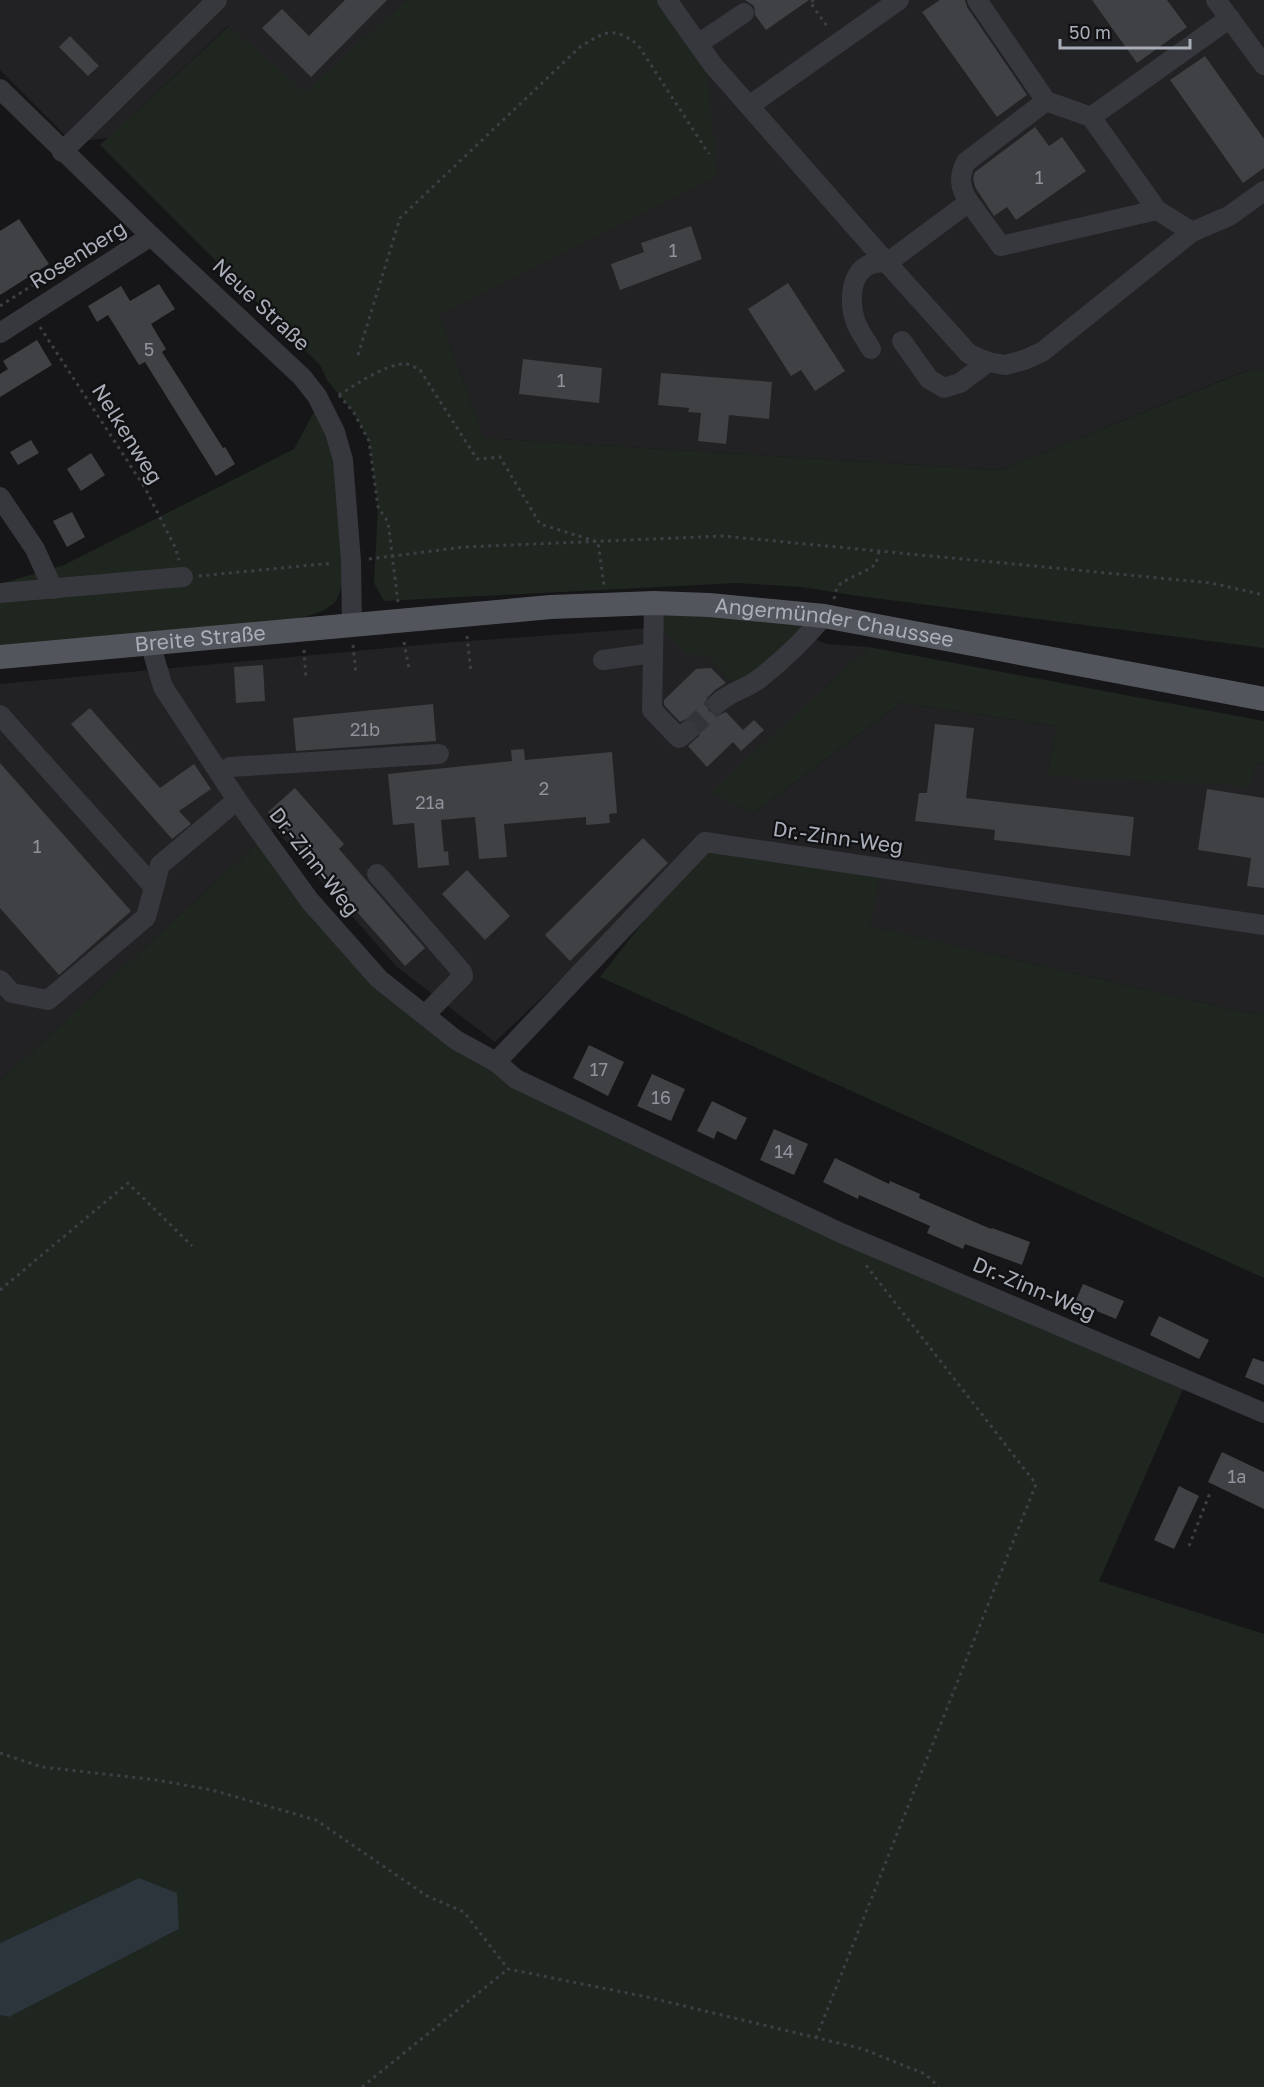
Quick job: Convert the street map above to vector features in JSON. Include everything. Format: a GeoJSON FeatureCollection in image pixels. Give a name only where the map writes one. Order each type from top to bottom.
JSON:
{"type":"FeatureCollection","features":[{"type":"Feature","properties":{"kind":"main road","name":"Angermünder Chaussee"},"geometry":{"type":"LineString","coordinates":[[401,622],[551,607],[654,603],[709,605],[824,616],[1264,699]]}},
{"type":"Feature","properties":{"kind":"main road","name":"Breite Straße"},"geometry":{"type":"LineString","coordinates":[[0,657],[150,643],[353,635],[401,622]]}},
{"type":"Feature","properties":{"kind":"street"},"geometry":{"type":"LineString","coordinates":[[62,152],[217,0]]}},
{"type":"Feature","properties":{"kind":"street"},"geometry":{"type":"LineString","coordinates":[[667,0],[713,65],[887,263],[969,354],[988,363],[1005,365],[1042,352],[1192,232],[1229,216],[1264,191]]}},
{"type":"Feature","properties":{"kind":"street"},"geometry":{"type":"LineString","coordinates":[[749,106],[898,0]]}},
{"type":"Feature","properties":{"kind":"street"},"geometry":{"type":"LineString","coordinates":[[977,0],[1046,101],[1091,117],[1157,210],[1192,232]]}},
{"type":"Feature","properties":{"kind":"street"},"geometry":{"type":"LineString","coordinates":[[1216,0],[1264,65]]}},
{"type":"Feature","properties":{"kind":"street"},"geometry":{"type":"LineString","coordinates":[[698,44],[744,13]]}},
{"type":"Feature","properties":{"kind":"street"},"geometry":{"type":"LineString","coordinates":[[1091,117],[1230,18]]}},
{"type":"Feature","properties":{"kind":"street","name":"Neue Straße"},"geometry":{"type":"LineString","coordinates":[[0,89],[62,152],[302,377],[317,396],[335,432],[343,460],[351,561],[353,635]]}},
{"type":"Feature","properties":{"kind":"street"},"geometry":{"type":"LineString","coordinates":[[1046,101],[966,162],[961,171],[960,182],[963,192],[1001,246],[1157,210]]}},
{"type":"Feature","properties":{"kind":"street"},"geometry":{"type":"LineString","coordinates":[[887,263],[969,202]]}},
{"type":"Feature","properties":{"kind":"street","name":"Rosenberg"},"geometry":{"type":"LineString","coordinates":[[0,333],[151,236]]}},
{"type":"Feature","properties":{"kind":"street"},"geometry":{"type":"LineString","coordinates":[[871,349],[855,322],[851,302],[855,281],[860,270],[868,264],[879,261],[887,263]]}},
{"type":"Feature","properties":{"kind":"street"},"geometry":{"type":"LineString","coordinates":[[902,341],[929,380],[944,388],[960,383],[988,363]]}},
{"type":"Feature","properties":{"kind":"street"},"geometry":{"type":"LineString","coordinates":[[0,497],[35,549],[53,589]]}},
{"type":"Feature","properties":{"kind":"street"},"geometry":{"type":"LineString","coordinates":[[0,593],[183,577]]}},
{"type":"Feature","properties":{"kind":"street"},"geometry":{"type":"LineString","coordinates":[[654,603],[652,710],[679,738],[688,731]]}},
{"type":"Feature","properties":{"kind":"street"},"geometry":{"type":"LineString","coordinates":[[718,703],[758,680],[811,632],[824,616]]}},
{"type":"Feature","properties":{"kind":"street","name":"Dr.-Zinn-Weg"},"geometry":{"type":"LineString","coordinates":[[150,643],[163,687],[237,800],[310,901],[379,979],[456,1040],[496,1062],[516,1078],[841,1233],[1264,1413]]}},
{"type":"Feature","properties":{"kind":"street"},"geometry":{"type":"LineString","coordinates":[[603,660],[653,653]]}},
{"type":"Feature","properties":{"kind":"street"},"geometry":{"type":"LineString","coordinates":[[0,715],[154,887]]}},
{"type":"Feature","properties":{"kind":"street"},"geometry":{"type":"LineString","coordinates":[[220,774],[230,767],[439,753]]}},
{"type":"Feature","properties":{"kind":"street"},"geometry":{"type":"LineString","coordinates":[[0,980],[12,993],[48,1000],[146,917],[160,866],[237,800]]}},
{"type":"Feature","properties":{"kind":"street","name":"Dr.-Zinn-Weg"},"geometry":{"type":"LineString","coordinates":[[496,1062],[705,842],[1264,925]]}},
{"type":"Feature","properties":{"kind":"street"},"geometry":{"type":"LineString","coordinates":[[377,874],[462,972],[463,976],[425,1015]]}},
{"type":"Feature","properties":{"kind":"path"},"geometry":{"type":"LineString","coordinates":[[814,0],[810,2],[839,43]]}},
{"type":"Feature","properties":{"kind":"path"},"geometry":{"type":"LineString","coordinates":[[358,355],[400,218],[580,47],[593,39],[607,33],[624,34],[638,45],[708,154]]}},
{"type":"Feature","properties":{"kind":"path","name":"Nelkenweg"},"geometry":{"type":"LineString","coordinates":[[31,313],[145,488],[175,547],[183,577]]}},
{"type":"Feature","properties":{"kind":"path"},"geometry":{"type":"LineString","coordinates":[[339,395],[360,381],[405,363],[420,370],[477,459],[500,457],[540,524],[598,542]]}},
{"type":"Feature","properties":{"kind":"path"},"geometry":{"type":"LineString","coordinates":[[183,577],[351,561],[464,546],[723,536],[1211,583],[1264,595]]}},
{"type":"Feature","properties":{"kind":"path"},"geometry":{"type":"LineString","coordinates":[[598,542],[607,605]]}},
{"type":"Feature","properties":{"kind":"path"},"geometry":{"type":"LineString","coordinates":[[824,616],[832,605],[840,584],[869,570],[876,564],[879,551]]}},
{"type":"Feature","properties":{"kind":"path"},"geometry":{"type":"LineString","coordinates":[[353,635],[356,674]]}},
{"type":"Feature","properties":{"kind":"path"},"geometry":{"type":"LineString","coordinates":[[303,648],[306,679]]}},
{"type":"Feature","properties":{"kind":"path"},"geometry":{"type":"LineString","coordinates":[[0,1290],[128,1183],[192,1246]]}},
{"type":"Feature","properties":{"kind":"path"},"geometry":{"type":"LineString","coordinates":[[816,2038],[1036,1484],[863,1261]]}},
{"type":"Feature","properties":{"kind":"path"},"geometry":{"type":"LineString","coordinates":[[1189,1546],[1210,1493]]}},
{"type":"Feature","properties":{"kind":"path"},"geometry":{"type":"LineString","coordinates":[[0,1753],[42,1767],[157,1780],[212,1790],[316,1820],[428,1896],[464,1912],[508,1969],[647,1997],[862,2049],[925,2074],[939,2087]]}},
{"type":"Feature","properties":{"kind":"path"},"geometry":{"type":"LineString","coordinates":[[362,2087],[508,1969]]}},
{"type":"Feature","properties":{"kind":"shaded area"},"geometry":{"type":"Polygon","coordinates":[[[0,0],[407,0],[305,93],[228,26],[108,138],[72,142],[0,70],[0,0]]]}},
{"type":"Feature","properties":{"kind":"shaded area"},"geometry":{"type":"Polygon","coordinates":[[[407,0],[664,0],[707,69],[717,176],[439,315],[484,438],[1000,470],[1251,369],[1264,371],[1264,648],[802,587],[737,583],[384,601],[374,583],[378,507],[369,441],[354,413],[327,380],[320,365],[100,145],[229,26],[305,92],[407,0]]]}},
{"type":"Feature","properties":{"kind":"shaded area"},"geometry":{"type":"Polygon","coordinates":[[[664,0],[1264,0],[1264,371],[1250,369],[1000,470],[484,438],[439,315],[717,176],[664,0]]]}},
{"type":"Feature","properties":{"kind":"shaded area"},"geometry":{"type":"Polygon","coordinates":[[[315,410],[326,432],[331,449],[342,521],[341,590],[331,606],[288,621],[0,648],[0,584],[64,565],[294,449],[315,410]]]}},
{"type":"Feature","properties":{"kind":"shaded area"},"geometry":{"type":"Polygon","coordinates":[[[665,614],[800,624],[804,631],[736,687],[708,656],[685,653],[658,623],[665,614]]]}},
{"type":"Feature","properties":{"kind":"shaded area"},"geometry":{"type":"Polygon","coordinates":[[[678,626],[789,630],[827,644],[869,647],[712,792],[753,814],[901,703],[1057,726],[1047,776],[1264,763],[1264,1015],[869,926],[881,869],[705,842],[495,1042],[397,967],[274,828],[0,1081],[0,684],[442,643],[678,626]]]}},
{"type":"Feature","properties":{"kind":"shaded area"},"geometry":{"type":"Polygon","coordinates":[[[869,647],[1264,721],[1264,763],[1258,763],[1249,786],[1047,776],[1057,726],[901,703],[753,814],[711,792],[869,647]]]}},
{"type":"Feature","properties":{"kind":"shaded area"},"geometry":{"type":"Polygon","coordinates":[[[264,837],[379,979],[516,1079],[1187,1380],[1099,1581],[1264,1634],[1264,2087],[0,2087],[0,2015],[9,2017],[179,1929],[139,1878],[0,1943],[0,1081],[264,837]]]}},
{"type":"Feature","properties":{"kind":"shaded area"},"geometry":{"type":"Polygon","coordinates":[[[705,842],[881,868],[870,926],[1264,1015],[1264,1278],[600,977],[705,842]]]}},
{"type":"Feature","properties":{"kind":"shaded area"},"geometry":{"type":"Polygon","coordinates":[[[139,1878],[177,1893],[179,1929],[9,2017],[0,2015],[0,1943],[139,1878]]]}},
{"type":"Feature","properties":{"kind":"building"},"geometry":{"type":"Polygon","coordinates":[[[345,0],[387,0],[311,77],[262,28],[282,9],[309,36],[345,0]]]}},
{"type":"Feature","properties":{"kind":"building"},"geometry":{"type":"Polygon","coordinates":[[[745,0],[809,0],[766,30],[755,15],[754,6],[745,0]]]}},
{"type":"Feature","properties":{"kind":"building"},"geometry":{"type":"Polygon","coordinates":[[[940,0],[965,0],[967,7],[1027,95],[997,117],[922,12],[940,0]]]}},
{"type":"Feature","properties":{"kind":"building"},"geometry":{"type":"Polygon","coordinates":[[[1092,0],[1167,0],[1187,27],[1137,63],[1092,0]]]}},
{"type":"Feature","properties":{"kind":"building"},"geometry":{"type":"Polygon","coordinates":[[[70,36],[99,66],[88,76],[59,47],[70,36]]]}},
{"type":"Feature","properties":{"kind":"building"},"geometry":{"type":"Polygon","coordinates":[[[1205,56],[1264,139],[1264,168],[1243,183],[1170,80],[1205,56]]]}},
{"type":"Feature","properties":{"kind":"building"},"geometry":{"type":"Polygon","coordinates":[[[1035,127],[1049,146],[1062,137],[1086,171],[1016,220],[1007,207],[994,216],[975,187],[973,178],[975,172],[1035,127]]]}},
{"type":"Feature","properties":{"kind":"building"},"geometry":{"type":"Polygon","coordinates":[[[19,219],[49,264],[0,295],[0,231],[19,219]]]}},
{"type":"Feature","properties":{"kind":"building"},"geometry":{"type":"Polygon","coordinates":[[[691,226],[702,259],[620,290],[611,264],[644,252],[641,243],[691,226]]]}},
{"type":"Feature","properties":{"kind":"building"},"geometry":{"type":"Polygon","coordinates":[[[788,283],[845,371],[815,391],[801,370],[791,376],[748,309],[788,283]]]}},
{"type":"Feature","properties":{"kind":"building"},"geometry":{"type":"Polygon","coordinates":[[[159,284],[175,309],[151,324],[166,349],[162,352],[235,464],[216,476],[145,362],[139,365],[108,315],[97,322],[88,306],[121,286],[130,301],[159,284]]]}},
{"type":"Feature","properties":{"kind":"building"},"geometry":{"type":"Polygon","coordinates":[[[37,340],[52,365],[0,397],[0,374],[8,369],[3,361],[37,340]]]}},
{"type":"Feature","properties":{"kind":"building"},"geometry":{"type":"Polygon","coordinates":[[[523,359],[602,368],[599,403],[519,394],[523,359]]]}},
{"type":"Feature","properties":{"kind":"building"},"geometry":{"type":"Polygon","coordinates":[[[661,373],[772,382],[769,419],[729,415],[726,444],[698,441],[701,413],[688,412],[689,408],[658,405],[661,373]]]}},
{"type":"Feature","properties":{"kind":"building"},"geometry":{"type":"Polygon","coordinates":[[[31,440],[39,453],[18,465],[10,452],[31,440]]]}},
{"type":"Feature","properties":{"kind":"building"},"geometry":{"type":"Polygon","coordinates":[[[91,453],[105,475],[81,491],[67,469],[91,453]]]}},
{"type":"Feature","properties":{"kind":"building"},"geometry":{"type":"Polygon","coordinates":[[[72,512],[85,537],[67,547],[53,521],[72,512]]]}},
{"type":"Feature","properties":{"kind":"building"},"geometry":{"type":"Polygon","coordinates":[[[263,665],[265,701],[236,703],[234,667],[263,665]]]}},
{"type":"Feature","properties":{"kind":"building"},"geometry":{"type":"Polygon","coordinates":[[[711,668],[726,683],[707,698],[706,704],[709,711],[719,715],[726,712],[743,730],[754,720],[764,730],[741,751],[733,742],[707,767],[688,746],[699,736],[698,724],[686,719],[680,722],[664,705],[664,700],[696,669],[711,668]]]}},
{"type":"Feature","properties":{"kind":"building"},"geometry":{"type":"Polygon","coordinates":[[[433,704],[436,741],[296,751],[293,718],[433,704]]]}},
{"type":"Feature","properties":{"kind":"building"},"geometry":{"type":"Polygon","coordinates":[[[90,708],[160,788],[194,764],[211,789],[179,811],[191,824],[172,839],[71,724],[90,708]]]}},
{"type":"Feature","properties":{"kind":"building"},"geometry":{"type":"Polygon","coordinates":[[[935,724],[974,728],[966,798],[1134,817],[1130,856],[994,840],[995,830],[915,821],[919,793],[927,793],[935,724]]]}},
{"type":"Feature","properties":{"kind":"building"},"geometry":{"type":"Polygon","coordinates":[[[524,749],[525,760],[612,752],[617,813],[609,814],[610,823],[586,825],[586,817],[504,824],[507,857],[479,859],[475,817],[441,820],[444,852],[448,851],[449,865],[418,868],[414,823],[393,825],[388,774],[512,761],[511,750],[524,749]]]}},
{"type":"Feature","properties":{"kind":"building"},"geometry":{"type":"Polygon","coordinates":[[[0,763],[131,911],[59,975],[0,908],[0,763]]]}},
{"type":"Feature","properties":{"kind":"building"},"geometry":{"type":"Polygon","coordinates":[[[295,788],[344,844],[339,849],[425,948],[405,966],[268,812],[295,788]]]}},
{"type":"Feature","properties":{"kind":"building"},"geometry":{"type":"Polygon","coordinates":[[[1207,789],[1264,798],[1264,888],[1247,886],[1251,858],[1198,850],[1207,789]]]}},
{"type":"Feature","properties":{"kind":"building"},"geometry":{"type":"Polygon","coordinates":[[[643,838],[668,863],[570,961],[545,935],[643,838]]]}},
{"type":"Feature","properties":{"kind":"building"},"geometry":{"type":"Polygon","coordinates":[[[467,870],[510,916],[485,940],[442,894],[467,870]]]}},
{"type":"Feature","properties":{"kind":"building"},"geometry":{"type":"Polygon","coordinates":[[[589,1045],[624,1062],[608,1096],[573,1078],[589,1045]]]}},
{"type":"Feature","properties":{"kind":"building"},"geometry":{"type":"Polygon","coordinates":[[[652,1074],[685,1089],[671,1121],[637,1106],[652,1074]]]}},
{"type":"Feature","properties":{"kind":"building"},"geometry":{"type":"Polygon","coordinates":[[[712,1101],[747,1118],[736,1140],[717,1131],[714,1139],[697,1131],[712,1101]]]}},
{"type":"Feature","properties":{"kind":"building"},"geometry":{"type":"Polygon","coordinates":[[[774,1129],[808,1144],[794,1175],[760,1160],[774,1129]]]}},
{"type":"Feature","properties":{"kind":"building"},"geometry":{"type":"Polygon","coordinates":[[[835,1158],[889,1184],[890,1181],[920,1194],[919,1198],[991,1229],[1030,1242],[1022,1265],[965,1244],[963,1249],[927,1233],[930,1226],[859,1195],[858,1199],[823,1182],[835,1158]]]}},
{"type":"Feature","properties":{"kind":"building"},"geometry":{"type":"Polygon","coordinates":[[[1083,1284],[1124,1301],[1116,1319],[1075,1302],[1083,1284]]]}},
{"type":"Feature","properties":{"kind":"building"},"geometry":{"type":"Polygon","coordinates":[[[1159,1316],[1209,1340],[1199,1359],[1150,1335],[1159,1316]]]}},
{"type":"Feature","properties":{"kind":"building"},"geometry":{"type":"Polygon","coordinates":[[[1253,1358],[1264,1362],[1264,1385],[1245,1377],[1253,1358]]]}},
{"type":"Feature","properties":{"kind":"building"},"geometry":{"type":"Polygon","coordinates":[[[1222,1452],[1264,1472],[1264,1509],[1208,1482],[1222,1452]]]}},
{"type":"Feature","properties":{"kind":"building"},"geometry":{"type":"Polygon","coordinates":[[[1179,1486],[1199,1496],[1174,1549],[1154,1540],[1179,1486]]]}},
{"type":"Feature","properties":{"kind":"tunnel"},"geometry":{"type":"LineString","coordinates":[[688,731],[718,703]]}}]}
